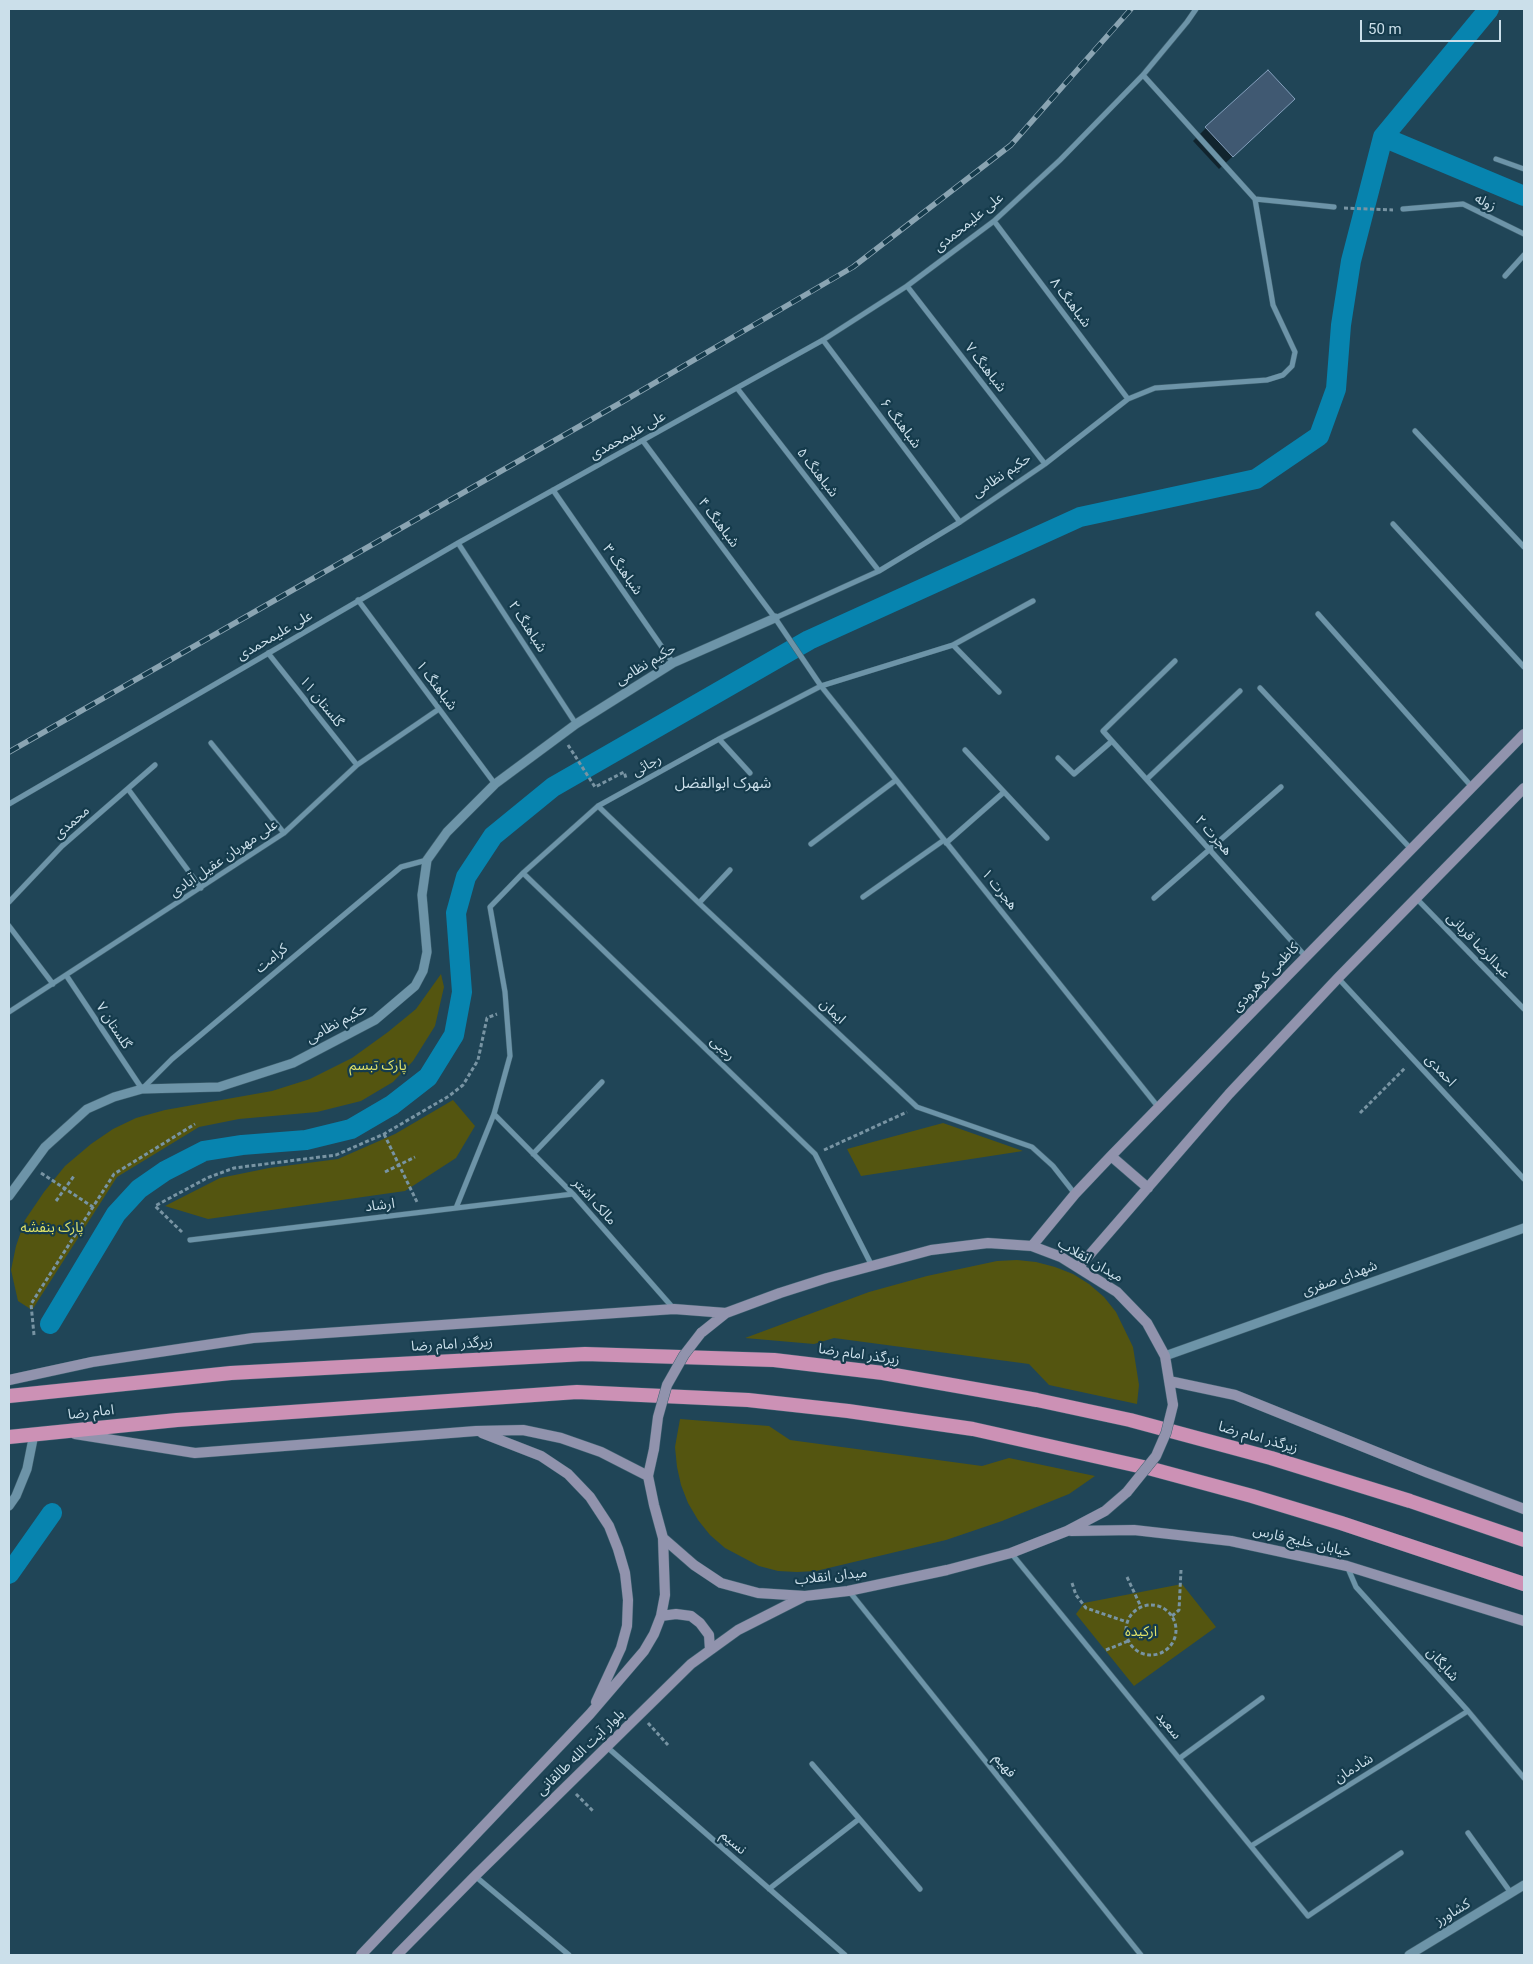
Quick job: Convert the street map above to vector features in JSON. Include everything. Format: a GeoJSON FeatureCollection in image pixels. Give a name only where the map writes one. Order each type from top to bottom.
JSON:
{"type":"FeatureCollection","features":[{"type":"Feature","properties":{"kind":"highway","name":"زیرگذر امام رضا"},"geometry":{"type":"LineString","coordinates":[[169,1378],[585,1354],[774,1360],[883,1373],[1037,1400],[1130,1420],[1299,1467],[1410,1501],[1524,1540]]}},
{"type":"Feature","properties":{"kind":"highway","name":"امام رضا"},"geometry":{"type":"LineString","coordinates":[[9,1396],[169,1378]]}},
{"type":"Feature","properties":{"kind":"highway","name":"امام رضا"},"geometry":{"type":"LineString","coordinates":[[9,1437],[177,1420],[577,1392],[748,1400],[848,1411],[974,1429],[1152,1469],[1252,1496],[1341,1523],[1524,1584]]}},
{"type":"Feature","properties":{"kind":"main road","name":"کاظمی کرهرودی"},"geometry":{"type":"LineString","coordinates":[[1032,1246],[1075,1194],[1111,1156],[1524,734]]}},
{"type":"Feature","properties":{"kind":"main road"},"geometry":{"type":"LineString","coordinates":[[1078,1267],[1229,1094],[1338,978],[1524,788]]}},
{"type":"Feature","properties":{"kind":"main road"},"geometry":{"type":"LineString","coordinates":[[1111,1156],[1148,1188]]}},
{"type":"Feature","properties":{"kind":"main road","name":"میدان انقلاب"},"geometry":{"type":"LineString","coordinates":[[988,1243],[1032,1246],[1061,1257],[1117,1292],[1147,1323],[1164,1356],[1173,1405],[1166,1433],[1156,1456],[1127,1492],[1105,1511],[1067,1531],[1010,1553],[938,1572],[848,1591],[805,1596],[758,1593],[722,1583],[694,1566],[664,1538],[648,1476],[658,1417],[667,1385],[684,1355],[701,1332],[726,1313],[789,1290],[931,1250],[988,1243]]}},
{"type":"Feature","properties":{"kind":"main road"},"geometry":{"type":"LineString","coordinates":[[9,1380],[92,1362],[253,1338],[674,1309],[726,1313]]}},
{"type":"Feature","properties":{"kind":"main road"},"geometry":{"type":"LineString","coordinates":[[1169,1381],[1234,1396],[1524,1509]]}},
{"type":"Feature","properties":{"kind":"main road"},"geometry":{"type":"LineString","coordinates":[[66,1432],[195,1454],[476,1431],[523,1430],[561,1438],[601,1452],[648,1476]]}},
{"type":"Feature","properties":{"kind":"main road"},"geometry":{"type":"LineString","coordinates":[[476,1431],[542,1456],[568,1474],[590,1497],[608,1526],[618,1549],[625,1573],[628,1600],[627,1626],[621,1648],[590,1714]]}},
{"type":"Feature","properties":{"kind":"main road","name":"خیابان خلیج فارس"},"geometry":{"type":"LineString","coordinates":[[1067,1531],[1134,1530],[1231,1541],[1347,1566],[1524,1621]]}},
{"type":"Feature","properties":{"kind":"main road","name":"بلوار آیت الله طالقانی"},"geometry":{"type":"LineString","coordinates":[[361,1955],[590,1714],[644,1651],[661,1616],[665,1595],[664,1538]]}},
{"type":"Feature","properties":{"kind":"main road","name":"بلوار آیت الله طالقانی"},"geometry":{"type":"LineString","coordinates":[[397,1955],[474,1876],[691,1664],[738,1630],[805,1596]]}},
{"type":"Feature","properties":{"kind":"main road"},"geometry":{"type":"LineString","coordinates":[[661,1616],[676,1614],[692,1616],[709,1635],[710,1650]]}},
{"type":"Feature","properties":{"kind":"street","name":"علی علیمحمدی"},"geometry":{"type":"LineString","coordinates":[[9,804],[358,600],[823,340],[907,286],[994,220],[1060,160],[1143,75],[1196,9]]}},
{"type":"Feature","properties":{"kind":"street"},"geometry":{"type":"LineString","coordinates":[[1143,75],[1255,198],[1334,207]]}},
{"type":"Feature","properties":{"kind":"street"},"geometry":{"type":"LineString","coordinates":[[1496,159],[1524,169]]}},
{"type":"Feature","properties":{"kind":"street","name":"حکیم نظامی"},"geometry":{"type":"LineString","coordinates":[[9,1196],[45,1147],[87,1109],[114,1097],[142,1089],[219,1087],[293,1064],[375,1020],[415,986],[423,971],[426,952],[422,895],[427,860],[447,832],[495,784],[576,724],[673,663],[879,571],[960,522],[1045,464],[1128,399],[1155,388],[1267,380],[1282,375],[1292,366],[1296,352],[1273,305],[1255,198]]}},
{"type":"Feature","properties":{"kind":"street","name":"زوله"},"geometry":{"type":"LineString","coordinates":[[1403,210],[1463,204],[1524,234]]}},
{"type":"Feature","properties":{"kind":"street","name":"شباهنگ ۸"},"geometry":{"type":"LineString","coordinates":[[994,220],[1128,399]]}},
{"type":"Feature","properties":{"kind":"street"},"geometry":{"type":"LineString","coordinates":[[1505,276],[1524,255]]}},
{"type":"Feature","properties":{"kind":"street","name":"شباهنگ ۷"},"geometry":{"type":"LineString","coordinates":[[907,286],[1045,464]]}},
{"type":"Feature","properties":{"kind":"street","name":"شباهنگ ۶"},"geometry":{"type":"LineString","coordinates":[[823,340],[960,522]]}},
{"type":"Feature","properties":{"kind":"street","name":"شباهنگ ۵"},"geometry":{"type":"LineString","coordinates":[[738,388],[879,571]]}},
{"type":"Feature","properties":{"kind":"street"},"geometry":{"type":"LineString","coordinates":[[1415,431],[1524,547]]}},
{"type":"Feature","properties":{"kind":"street","name":"شباهنگ ۴"},"geometry":{"type":"LineString","coordinates":[[643,441],[775,618],[809,668]]}},
{"type":"Feature","properties":{"kind":"street","name":"شباهنگ ۳"},"geometry":{"type":"LineString","coordinates":[[553,490],[673,663]]}},
{"type":"Feature","properties":{"kind":"street"},"geometry":{"type":"LineString","coordinates":[[1393,524],[1524,667]]}},
{"type":"Feature","properties":{"kind":"street","name":"شباهنگ ۲"},"geometry":{"type":"LineString","coordinates":[[458,543],[576,724]]}},
{"type":"Feature","properties":{"kind":"street","name":"شباهنگ ۱"},"geometry":{"type":"LineString","coordinates":[[358,600],[495,784]]}},
{"type":"Feature","properties":{"kind":"street","name":"رجائی"},"geometry":{"type":"LineString","coordinates":[[456,1208],[494,1114],[510,1056],[505,992],[490,907],[523,872],[598,806],[719,739],[821,686],[953,645],[1033,601]]}},
{"type":"Feature","properties":{"kind":"street"},"geometry":{"type":"LineString","coordinates":[[1318,614],[1472,787]]}},
{"type":"Feature","properties":{"kind":"street"},"geometry":{"type":"LineString","coordinates":[[953,645],[999,692]]}},
{"type":"Feature","properties":{"kind":"street","name":"گلستان ۱۱"},"geometry":{"type":"LineString","coordinates":[[268,653],[357,764]]}},
{"type":"Feature","properties":{"kind":"street","name":"هجرت ۲"},"geometry":{"type":"LineString","coordinates":[[1175,661],[1103,731],[1306,957]]}},
{"type":"Feature","properties":{"kind":"street","name":"هجرت ۱"},"geometry":{"type":"LineString","coordinates":[[809,668],[821,686],[1159,1108]]}},
{"type":"Feature","properties":{"kind":"street"},"geometry":{"type":"LineString","coordinates":[[1260,688],[1411,849]]}},
{"type":"Feature","properties":{"kind":"street"},"geometry":{"type":"LineString","coordinates":[[1147,779],[1240,691]]}},
{"type":"Feature","properties":{"kind":"street","name":"علی مهربان عقیل آبادی"},"geometry":{"type":"LineString","coordinates":[[9,1012],[284,833],[357,764],[439,709]]}},
{"type":"Feature","properties":{"kind":"street"},"geometry":{"type":"LineString","coordinates":[[719,739],[750,773]]}},
{"type":"Feature","properties":{"kind":"street"},"geometry":{"type":"LineString","coordinates":[[1058,758],[1074,774],[1112,741]]}},
{"type":"Feature","properties":{"kind":"street"},"geometry":{"type":"LineString","coordinates":[[210,743],[284,833]]}},
{"type":"Feature","properties":{"kind":"street"},"geometry":{"type":"LineString","coordinates":[[965,750],[1047,838]]}},
{"type":"Feature","properties":{"kind":"street","name":"محمدی"},"geometry":{"type":"LineString","coordinates":[[9,902],[62,846],[155,765]]}},
{"type":"Feature","properties":{"kind":"street"},"geometry":{"type":"LineString","coordinates":[[811,844],[896,780]]}},
{"type":"Feature","properties":{"kind":"street"},"geometry":{"type":"LineString","coordinates":[[1154,898],[1281,787]]}},
{"type":"Feature","properties":{"kind":"street"},"geometry":{"type":"LineString","coordinates":[[128,788],[201,888]]}},
{"type":"Feature","properties":{"kind":"street"},"geometry":{"type":"LineString","coordinates":[[863,897],[945,841],[1004,792]]}},
{"type":"Feature","properties":{"kind":"street","name":"ایمان"},"geometry":{"type":"LineString","coordinates":[[598,806],[699,904],[917,1107],[1032,1147],[1053,1166],[1075,1194]]}},
{"type":"Feature","properties":{"kind":"street","name":"کرامت"},"geometry":{"type":"LineString","coordinates":[[142,1089],[172,1059],[401,867],[427,860]]}},
{"type":"Feature","properties":{"kind":"street"},"geometry":{"type":"LineString","coordinates":[[699,904],[730,870]]}},
{"type":"Feature","properties":{"kind":"street","name":"رجبی"},"geometry":{"type":"LineString","coordinates":[[523,872],[815,1154],[872,1267]]}},
{"type":"Feature","properties":{"kind":"street","name":"عبدالرضا قربانی"},"geometry":{"type":"LineString","coordinates":[[1416,898],[1524,1009]]}},
{"type":"Feature","properties":{"kind":"street"},"geometry":{"type":"LineString","coordinates":[[9,926],[53,984]]}},
{"type":"Feature","properties":{"kind":"street","name":"گلستان ۷"},"geometry":{"type":"LineString","coordinates":[[66,975],[142,1089]]}},
{"type":"Feature","properties":{"kind":"street","name":"احمدی"},"geometry":{"type":"LineString","coordinates":[[1338,978],[1524,1179]]}},
{"type":"Feature","properties":{"kind":"street"},"geometry":{"type":"LineString","coordinates":[[533,1154],[602,1082]]}},
{"type":"Feature","properties":{"kind":"street","name":"مالک اشتر"},"geometry":{"type":"LineString","coordinates":[[494,1114],[573,1194],[674,1309]]}},
{"type":"Feature","properties":{"kind":"street","name":"ارشاد"},"geometry":{"type":"LineString","coordinates":[[190,1240],[573,1194]]}},
{"type":"Feature","properties":{"kind":"street","name":"شهدای صفری"},"geometry":{"type":"LineString","coordinates":[[1164,1356],[1524,1228]]}},
{"type":"Feature","properties":{"kind":"street"},"geometry":{"type":"LineString","coordinates":[[9,1506],[27,1469],[34,1434]]}},
{"type":"Feature","properties":{"kind":"street","name":"سعید"},"geometry":{"type":"LineString","coordinates":[[1010,1553],[1308,1916],[1401,1853]]}},
{"type":"Feature","properties":{"kind":"street","name":"شایگان"},"geometry":{"type":"LineString","coordinates":[[1347,1566],[1356,1587],[1468,1711],[1524,1778]]}},
{"type":"Feature","properties":{"kind":"street","name":"فهیم"},"geometry":{"type":"LineString","coordinates":[[848,1591],[1141,1955]]}},
{"type":"Feature","properties":{"kind":"street"},"geometry":{"type":"LineString","coordinates":[[1180,1758],[1262,1698]]}},
{"type":"Feature","properties":{"kind":"street","name":"شادمان"},"geometry":{"type":"LineString","coordinates":[[1251,1846],[1468,1711]]}},
{"type":"Feature","properties":{"kind":"street","name":"نسیم"},"geometry":{"type":"LineString","coordinates":[[607,1747],[845,1955]]}},
{"type":"Feature","properties":{"kind":"street"},"geometry":{"type":"LineString","coordinates":[[812,1764],[920,1889]]}},
{"type":"Feature","properties":{"kind":"street"},"geometry":{"type":"LineString","coordinates":[[769,1889],[859,1819]]}},
{"type":"Feature","properties":{"kind":"street"},"geometry":{"type":"LineString","coordinates":[[1468,1833],[1511,1894]]}},
{"type":"Feature","properties":{"kind":"street"},"geometry":{"type":"LineString","coordinates":[[474,1876],[569,1955]]}},
{"type":"Feature","properties":{"kind":"street","name":"کشاورز"},"geometry":{"type":"LineString","coordinates":[[1409,1955],[1524,1885]]}},
{"type":"Feature","properties":{"kind":"path"},"geometry":{"type":"LineString","coordinates":[[1334,207],[1390,211]]}},
{"type":"Feature","properties":{"kind":"path"},"geometry":{"type":"LineString","coordinates":[[568,745],[595,787],[624,772]]}},
{"type":"Feature","properties":{"kind":"path"},"geometry":{"type":"LineString","coordinates":[[190,1240],[156,1206],[208,1178],[234,1168],[336,1155],[384,1134],[450,1096],[463,1085],[478,1060],[487,1018],[506,1010]]}},
{"type":"Feature","properties":{"kind":"path"},"geometry":{"type":"LineString","coordinates":[[1360,1112],[1414,1060]]}},
{"type":"Feature","properties":{"kind":"path"},"geometry":{"type":"LineString","coordinates":[[815,1154],[917,1107]]}},
{"type":"Feature","properties":{"kind":"path"},"geometry":{"type":"LineString","coordinates":[[34,1335],[31,1304],[114,1174],[194,1124]]}},
{"type":"Feature","properties":{"kind":"path"},"geometry":{"type":"LineString","coordinates":[[384,1134],[410,1187]]}},
{"type":"Feature","properties":{"kind":"path"},"geometry":{"type":"LineString","coordinates":[[385,1172],[415,1158]]}},
{"type":"Feature","properties":{"kind":"path"},"geometry":{"type":"LineString","coordinates":[[31,1166],[93,1207]]}},
{"type":"Feature","properties":{"kind":"path"},"geometry":{"type":"LineString","coordinates":[[56,1201],[74,1176]]}},
{"type":"Feature","properties":{"kind":"path"},"geometry":{"type":"LineString","coordinates":[[1172,1616],[1179,1610],[1181,1570]]}},
{"type":"Feature","properties":{"kind":"path"},"geometry":{"type":"LineString","coordinates":[[1127,1577],[1141,1607]]}},
{"type":"Feature","properties":{"kind":"path"},"geometry":{"type":"LineString","coordinates":[[1072,1583],[1076,1595],[1086,1608],[1127,1622]]}},
{"type":"Feature","properties":{"kind":"path"},"geometry":{"type":"LineString","coordinates":[[1149,1605],[1158,1606],[1166,1609],[1172,1616],[1176,1623],[1177,1632],[1175,1640],[1164,1653],[1148,1656],[1133,1648],[1128,1641],[1126,1635],[1127,1622],[1135,1611],[1141,1607],[1149,1605]]}},
{"type":"Feature","properties":{"kind":"path"},"geometry":{"type":"LineString","coordinates":[[1094,1655],[1128,1641]]}},
{"type":"Feature","properties":{"kind":"green space"},"geometry":{"type":"Polygon","coordinates":[[[441,974],[444,987],[435,1026],[413,1061],[393,1082],[361,1101],[317,1112],[239,1119],[199,1127],[117,1177],[32,1310],[18,1301],[11,1270],[16,1246],[25,1220],[65,1166],[91,1144],[113,1129],[136,1118],[165,1110],[272,1091],[310,1079],[352,1058],[388,1032],[416,1009],[441,974]]]}},
{"type":"Feature","properties":{"kind":"green space"},"geometry":{"type":"Polygon","coordinates":[[[453,1100],[475,1126],[456,1158],[405,1191],[208,1219],[165,1206],[220,1178],[269,1168],[338,1159],[395,1134],[453,1100]]]}},
{"type":"Feature","properties":{"kind":"green space"},"geometry":{"type":"Polygon","coordinates":[[[943,1123],[1023,1151],[861,1176],[847,1149],[943,1123]]]}},
{"type":"Feature","properties":{"kind":"green space"},"geometry":{"type":"Polygon","coordinates":[[[1017,1260],[1036,1262],[1073,1274],[1089,1284],[1104,1297],[1116,1312],[1133,1347],[1139,1385],[1137,1404],[1049,1385],[1029,1364],[834,1338],[814,1344],[745,1338],[869,1292],[927,1276],[997,1261],[1017,1260]]]}},
{"type":"Feature","properties":{"kind":"green space"},"geometry":{"type":"Polygon","coordinates":[[[680,1419],[769,1426],[790,1440],[982,1466],[1009,1458],[1095,1476],[1069,1494],[1002,1521],[946,1540],[816,1571],[778,1571],[759,1566],[725,1548],[710,1535],[698,1520],[688,1503],[677,1467],[675,1447],[680,1419]]]}},
{"type":"Feature","properties":{"kind":"green space","name":"ارکیده"},"geometry":{"type":"Polygon","coordinates":[[[1182,1584],[1216,1627],[1134,1686],[1076,1614],[1084,1603],[1182,1584]]]}},
{"type":"Feature","properties":{"kind":"building"},"geometry":{"type":"Polygon","coordinates":[[[1268,70],[1295,99],[1233,157],[1205,127],[1268,70]]]}},
{"type":"Feature","properties":{"kind":"waterway"},"geometry":{"type":"LineString","coordinates":[[50,1324],[116,1214],[139,1189],[165,1171],[204,1151],[242,1145],[306,1140],[351,1129],[392,1105],[428,1077],[454,1035],[462,992],[456,913],[466,877],[493,836],[553,787],[809,640],[1080,517],[1256,479],[1319,436],[1336,389],[1341,325],[1351,261],[1383,137],[1489,9]]}},
{"type":"Feature","properties":{"kind":"waterway"},"geometry":{"type":"LineString","coordinates":[[1383,137],[1524,196]]}},
{"type":"Feature","properties":{"kind":"waterway"},"geometry":{"type":"LineString","coordinates":[[9,1574],[52,1513]]}},
{"type":"Feature","properties":{"kind":"railway"},"geometry":{"type":"LineString","coordinates":[[9,752],[622,402],[853,267],[1011,145],[1131,9]]}},
{"type":"Feature","properties":{"kind":"district","name":"شهرک ابوالفضل"},"geometry":{"type":"Point","coordinates":[723,784]}},
{"type":"Feature","properties":{"kind":"park label","name":"پارک تبسم"},"geometry":{"type":"Point","coordinates":[378,1066]}},
{"type":"Feature","properties":{"kind":"park label","name":"پارک بنفشه"},"geometry":{"type":"Point","coordinates":[52,1228]}}]}
